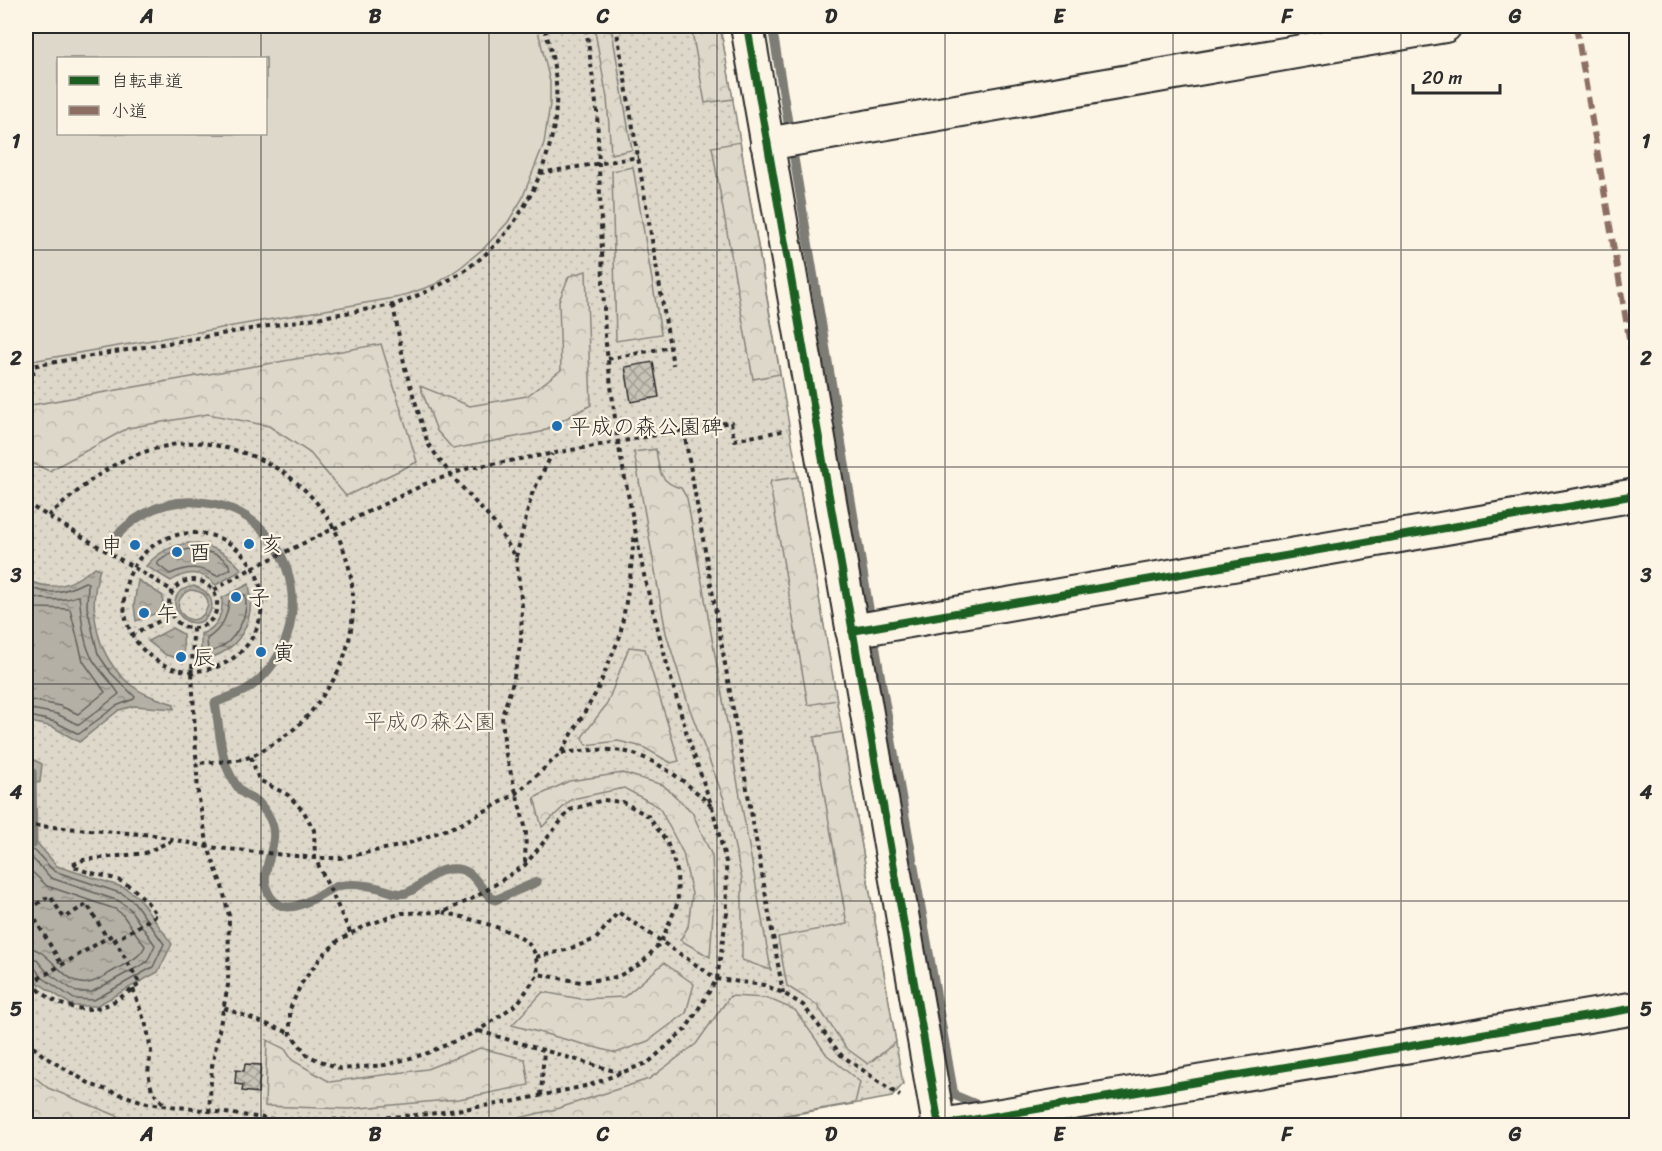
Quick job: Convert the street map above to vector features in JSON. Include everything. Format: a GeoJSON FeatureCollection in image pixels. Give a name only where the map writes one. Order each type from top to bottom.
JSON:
{"type":"FeatureCollection","features":[{"type":"Feature","properties":{"kind":"street"},"geometry":{"type":"LineString","coordinates":[[747,26],[938,1125],[1636,1008]]}},
{"type":"Feature","properties":{"kind":"street"},"geometry":{"type":"LineString","coordinates":[[767,144],[1445,26]]}},
{"type":"Feature","properties":{"kind":"street"},"geometry":{"type":"LineString","coordinates":[[852,631],[1636,495]]}},
{"type":"Feature","properties":{"kind":"path"},"geometry":{"type":"LineString","coordinates":[[26,367],[393,305],[423,295],[457,275],[488,252],[503,236],[523,208],[540,173],[551,136],[556,107],[553,54],[544,26]]}},
{"type":"Feature","properties":{"kind":"path"},"geometry":{"type":"LineString","coordinates":[[26,1041],[45,1057],[92,1085],[147,1103],[272,1119],[354,1120],[429,1114],[541,1095],[590,1084],[649,1062],[687,1029],[717,979],[727,913],[726,862],[712,807],[688,738],[645,580],[618,443],[608,359],[597,111],[586,26]]}},
{"type":"Feature","properties":{"kind":"path"},"geometry":{"type":"LineString","coordinates":[[616,26],[673,365]]}},
{"type":"Feature","properties":{"kind":"path"},"geometry":{"type":"LineString","coordinates":[[540,173],[639,158]]}},
{"type":"Feature","properties":{"kind":"path"},"geometry":{"type":"LineString","coordinates":[[393,305],[405,368],[428,444],[451,475],[494,523],[516,557]]}},
{"type":"Feature","properties":{"kind":"path"},"geometry":{"type":"LineString","coordinates":[[608,359],[670,347]]}},
{"type":"Feature","properties":{"kind":"path"},"geometry":{"type":"LineString","coordinates":[[26,377],[34,376],[32,366]]}},
{"type":"Feature","properties":{"kind":"path"},"geometry":{"type":"LineString","coordinates":[[214,590],[254,567],[425,484],[469,468],[731,422],[734,440],[795,429]]}},
{"type":"Feature","properties":{"kind":"path"},"geometry":{"type":"LineString","coordinates":[[684,431],[783,993]]}},
{"type":"Feature","properties":{"kind":"path"},"geometry":{"type":"LineString","coordinates":[[48,516],[99,474],[132,457],[165,447],[204,443],[244,452],[272,464],[304,487],[324,511],[346,555],[353,584],[350,636],[344,659],[312,712],[290,734],[251,757],[196,763]]}},
{"type":"Feature","properties":{"kind":"path"},"geometry":{"type":"LineString","coordinates":[[525,865],[526,830],[506,751],[502,716],[513,682],[521,640],[522,606],[516,557],[532,494],[552,454]]}},
{"type":"Feature","properties":{"kind":"path"},"geometry":{"type":"LineString","coordinates":[[26,503],[173,591]]}},
{"type":"Feature","properties":{"kind":"path"},"geometry":{"type":"LineString","coordinates":[[26,825],[154,836],[208,847],[285,856],[339,858],[404,845],[461,824],[516,794],[561,753],[597,691],[620,636],[630,579],[635,529]]}},
{"type":"Feature","properties":{"kind":"path"},"geometry":{"type":"LineString","coordinates":[[192,531],[217,536],[238,548],[254,567],[262,590],[262,615],[253,638],[237,657],[216,669],[192,672],[160,663],[147,654],[131,634],[124,613],[124,590],[133,567],[147,549],[168,536],[192,531]]}},
{"type":"Feature","properties":{"kind":"path"},"geometry":{"type":"LineString","coordinates":[[189,579],[198,579],[207,583],[214,590],[218,599],[215,616],[201,627],[193,628],[177,622],[169,606],[173,591],[189,579]]}},
{"type":"Feature","properties":{"kind":"path"},"geometry":{"type":"LineString","coordinates":[[131,634],[172,615]]}},
{"type":"Feature","properties":{"kind":"path"},"geometry":{"type":"LineString","coordinates":[[193,628],[192,672],[198,794],[208,847],[229,916],[228,986],[212,1066],[209,1112],[212,1125]]}},
{"type":"Feature","properties":{"kind":"path"},"geometry":{"type":"LineString","coordinates":[[561,753],[624,751],[650,761],[673,774],[696,791],[712,807]]}},
{"type":"Feature","properties":{"kind":"path"},"geometry":{"type":"LineString","coordinates":[[251,757],[259,780],[288,795],[304,812],[314,830],[315,858],[351,934]]}},
{"type":"Feature","properties":{"kind":"path"},"geometry":{"type":"LineString","coordinates":[[443,912],[476,897],[525,865],[570,810],[603,801],[623,802],[648,816],[667,842],[677,870],[678,902],[662,942],[642,963],[617,977],[581,982],[538,974]]}},
{"type":"Feature","properties":{"kind":"path"},"geometry":{"type":"LineString","coordinates":[[114,941],[157,915],[134,889],[117,880],[81,871],[72,865],[83,860],[145,853],[174,840]]}},
{"type":"Feature","properties":{"kind":"path"},"geometry":{"type":"LineString","coordinates":[[29,909],[50,896],[64,918],[87,904],[107,938]]}},
{"type":"Feature","properties":{"kind":"path"},"geometry":{"type":"LineString","coordinates":[[26,903],[62,965]]}},
{"type":"Feature","properties":{"kind":"path"},"geometry":{"type":"LineString","coordinates":[[224,1008],[290,1033],[308,1056],[341,1069],[385,1065],[425,1054],[478,1031],[518,1004],[538,974],[531,945],[509,932],[443,912],[402,913],[367,925],[339,940],[322,956],[301,984],[290,1009],[290,1033]]}},
{"type":"Feature","properties":{"kind":"path"},"geometry":{"type":"LineString","coordinates":[[535,957],[566,950],[596,939],[618,912],[717,979],[764,985],[803,1005],[841,1055],[900,1096]]}},
{"type":"Feature","properties":{"kind":"path"},"geometry":{"type":"LineString","coordinates":[[26,975],[31,983],[48,997],[69,1008],[81,1009],[104,1006],[140,984],[112,935],[31,983]]}},
{"type":"Feature","properties":{"kind":"path"},"geometry":{"type":"LineString","coordinates":[[133,989],[147,1028],[151,1051],[148,1073],[152,1091],[166,1106]]}},
{"type":"Feature","properties":{"kind":"path"},"geometry":{"type":"LineString","coordinates":[[478,1031],[621,1073]]}},
{"type":"Feature","properties":{"kind":"path"},"geometry":{"type":"LineString","coordinates":[[541,1095],[544,1050]]}},
{"type":"Feature","properties":{"kind":"green space","name":"平成の森公園"},"geometry":{"type":"Polygon","coordinates":[[[26,26],[720,26],[903,1084],[892,1097],[728,1126],[26,1125],[26,26]]]}},
{"type":"Feature","properties":{"kind":"green space"},"geometry":{"type":"Polygon","coordinates":[[[26,26],[537,26],[550,82],[550,104],[544,143],[522,199],[508,222],[485,247],[461,267],[436,284],[400,297],[26,362],[26,26]]]}},
{"type":"Feature","properties":{"kind":"green space"},"geometry":{"type":"Polygon","coordinates":[[[594,26],[611,26],[632,150],[611,154],[607,98],[594,26]]]}},
{"type":"Feature","properties":{"kind":"green space"},"geometry":{"type":"Polygon","coordinates":[[[691,26],[720,26],[733,99],[705,103],[691,26]]]}},
{"type":"Feature","properties":{"kind":"green space"},"geometry":{"type":"Polygon","coordinates":[[[740,142],[780,374],[753,379],[712,147],[740,142]]]}},
{"type":"Feature","properties":{"kind":"green space"},"geometry":{"type":"Polygon","coordinates":[[[633,167],[661,334],[616,341],[612,171],[633,167]]]}},
{"type":"Feature","properties":{"kind":"green space"},"geometry":{"type":"Polygon","coordinates":[[[586,271],[591,405],[541,432],[453,449],[437,431],[420,386],[470,406],[527,396],[561,370],[559,301],[569,276],[586,271]]]}},
{"type":"Feature","properties":{"kind":"green space"},"geometry":{"type":"Polygon","coordinates":[[[381,344],[417,462],[346,496],[310,453],[269,426],[208,414],[128,428],[49,471],[26,460],[26,406],[381,344]]]}},
{"type":"Feature","properties":{"kind":"green space"},"geometry":{"type":"Polygon","coordinates":[[[656,449],[661,474],[668,482],[681,488],[687,498],[771,970],[742,960],[742,879],[724,799],[689,707],[666,633],[634,452],[656,449]]]}},
{"type":"Feature","properties":{"kind":"green space"},"geometry":{"type":"Polygon","coordinates":[[[798,477],[837,700],[808,705],[770,485],[771,481],[798,477]]]}},
{"type":"Feature","properties":{"kind":"green space"},"geometry":{"type":"Polygon","coordinates":[[[629,647],[645,649],[679,761],[671,763],[643,747],[618,741],[586,745],[582,737],[607,704],[629,647]]]}},
{"type":"Feature","properties":{"kind":"green space"},"geometry":{"type":"Polygon","coordinates":[[[842,732],[896,1042],[868,1064],[846,1048],[817,1005],[787,986],[778,937],[847,924],[814,737],[842,732]]]}},
{"type":"Feature","properties":{"kind":"green space"},"geometry":{"type":"Polygon","coordinates":[[[623,773],[663,785],[692,812],[712,856],[714,898],[710,957],[680,940],[688,927],[692,894],[683,853],[659,807],[624,788],[572,799],[542,827],[534,798],[569,781],[623,773]]]}},
{"type":"Feature","properties":{"kind":"green space"},"geometry":{"type":"Polygon","coordinates":[[[664,963],[694,984],[686,1013],[648,1041],[616,1053],[512,1025],[543,992],[581,999],[624,997],[664,963]]]}},
{"type":"Feature","properties":{"kind":"green space"},"geometry":{"type":"Polygon","coordinates":[[[730,996],[767,998],[795,1010],[827,1055],[860,1082],[855,1103],[728,1125],[508,1125],[507,1121],[556,1109],[649,1079],[696,1044],[730,996]]]}},
{"type":"Feature","properties":{"kind":"green space"},"geometry":{"type":"Polygon","coordinates":[[[267,1040],[285,1049],[292,1060],[330,1082],[427,1069],[480,1048],[525,1059],[529,1085],[459,1099],[349,1109],[265,1106],[267,1040]]]}},
{"type":"Feature","properties":{"kind":"green space"},"geometry":{"type":"Polygon","coordinates":[[[26,1070],[48,1088],[130,1121],[152,1125],[26,1125],[26,1070]]]}},
{"type":"Feature","properties":{"kind":"water"},"geometry":{"type":"Polygon","coordinates":[[[189,543],[218,550],[231,558],[242,570],[216,585],[205,577],[194,574],[182,575],[171,581],[146,566],[165,550],[189,543]]]}},
{"type":"Feature","properties":{"kind":"water"},"geometry":{"type":"Polygon","coordinates":[[[95,567],[100,569],[94,600],[102,647],[119,674],[131,685],[146,694],[174,704],[174,709],[134,706],[119,710],[79,742],[53,727],[26,721],[26,580],[45,586],[62,585],[78,579],[95,567]]]}},
{"type":"Feature","properties":{"kind":"water"},"geometry":{"type":"Polygon","coordinates":[[[138,580],[163,596],[162,611],[136,621],[134,605],[138,580]]]}},
{"type":"Feature","properties":{"kind":"water"},"geometry":{"type":"Polygon","coordinates":[[[249,584],[250,610],[242,633],[226,650],[201,660],[201,634],[212,628],[218,620],[222,610],[222,598],[249,584]]]}},
{"type":"Feature","properties":{"kind":"water"},"geometry":{"type":"Polygon","coordinates":[[[194,586],[207,593],[212,605],[209,614],[201,621],[193,623],[185,620],[179,613],[175,606],[176,597],[182,590],[194,586]],[[190,590],[180,599],[179,609],[188,619],[195,619],[206,611],[208,604],[201,593],[190,590]]]}},
{"type":"Feature","properties":{"kind":"water"},"geometry":{"type":"Polygon","coordinates":[[[172,628],[183,634],[184,660],[166,655],[148,641],[172,628]]]}},
{"type":"Feature","properties":{"kind":"water"},"geometry":{"type":"Polygon","coordinates":[[[26,756],[42,764],[40,782],[26,783],[26,756]]]}},
{"type":"Feature","properties":{"kind":"water"},"geometry":{"type":"Polygon","coordinates":[[[28,843],[38,844],[57,866],[125,888],[138,897],[172,944],[158,972],[96,1006],[73,1006],[38,983],[26,966],[26,846],[28,843]]]}},
{"type":"Feature","properties":{"kind":"building"},"geometry":{"type":"Polygon","coordinates":[[[653,362],[659,397],[631,402],[625,367],[653,362]]]}},
{"type":"Feature","properties":{"kind":"building"},"geometry":{"type":"Polygon","coordinates":[[[245,1064],[261,1065],[258,1093],[242,1091],[243,1085],[235,1084],[236,1070],[244,1071],[245,1064]]]}},
{"type":"Feature","properties":{"kind":"waterway"},"geometry":{"type":"LineString","coordinates":[[772,26],[879,668],[954,1095],[985,1108]]}},
{"type":"Feature","properties":{"kind":"waterway"},"geometry":{"type":"LineString","coordinates":[[112,540],[139,517],[156,508],[182,502],[196,502],[228,508],[254,522],[274,543],[287,569],[292,597],[290,626],[279,655],[254,684],[244,691],[215,703],[224,760],[228,770],[240,790],[258,802],[265,811],[274,830],[265,878],[270,896],[277,904],[294,907],[338,886],[348,885],[370,886],[396,893],[406,893],[435,874],[449,869],[458,869],[470,874],[495,900],[537,882]]}},
{"type":"Feature","properties":{"kind":"waterway"},"geometry":{"type":"LineString","coordinates":[[26,769],[32,772],[33,844]]}},
{"type":"Feature","properties":{"kind":"marked path"},"geometry":{"type":"LineString","coordinates":[[1576,26],[1636,379]]}},
{"type":"Feature","properties":{"kind":"cycle path"},"geometry":{"type":"LineString","coordinates":[[747,26],[939,1126]]}},
{"type":"Feature","properties":{"kind":"cycle path"},"geometry":{"type":"LineString","coordinates":[[852,631],[1636,495]]}},
{"type":"Feature","properties":{"kind":"cycle path"},"geometry":{"type":"LineString","coordinates":[[936,1126],[1636,1008]]}},
{"type":"Feature","properties":{"kind":"place","name":"平成の森公園碑"},"geometry":{"type":"Point","coordinates":[557,426]}},
{"type":"Feature","properties":{"kind":"place","name":"亥"},"geometry":{"type":"Point","coordinates":[249,544]}},
{"type":"Feature","properties":{"kind":"place","name":"申"},"geometry":{"type":"Point","coordinates":[135,545]}},
{"type":"Feature","properties":{"kind":"place","name":"酉"},"geometry":{"type":"Point","coordinates":[177,552]}},
{"type":"Feature","properties":{"kind":"place","name":"子"},"geometry":{"type":"Point","coordinates":[236,597]}},
{"type":"Feature","properties":{"kind":"place","name":"午"},"geometry":{"type":"Point","coordinates":[144,613]}},
{"type":"Feature","properties":{"kind":"place","name":"寅"},"geometry":{"type":"Point","coordinates":[261,652]}},
{"type":"Feature","properties":{"kind":"place","name":"辰"},"geometry":{"type":"Point","coordinates":[181,657]}}]}
